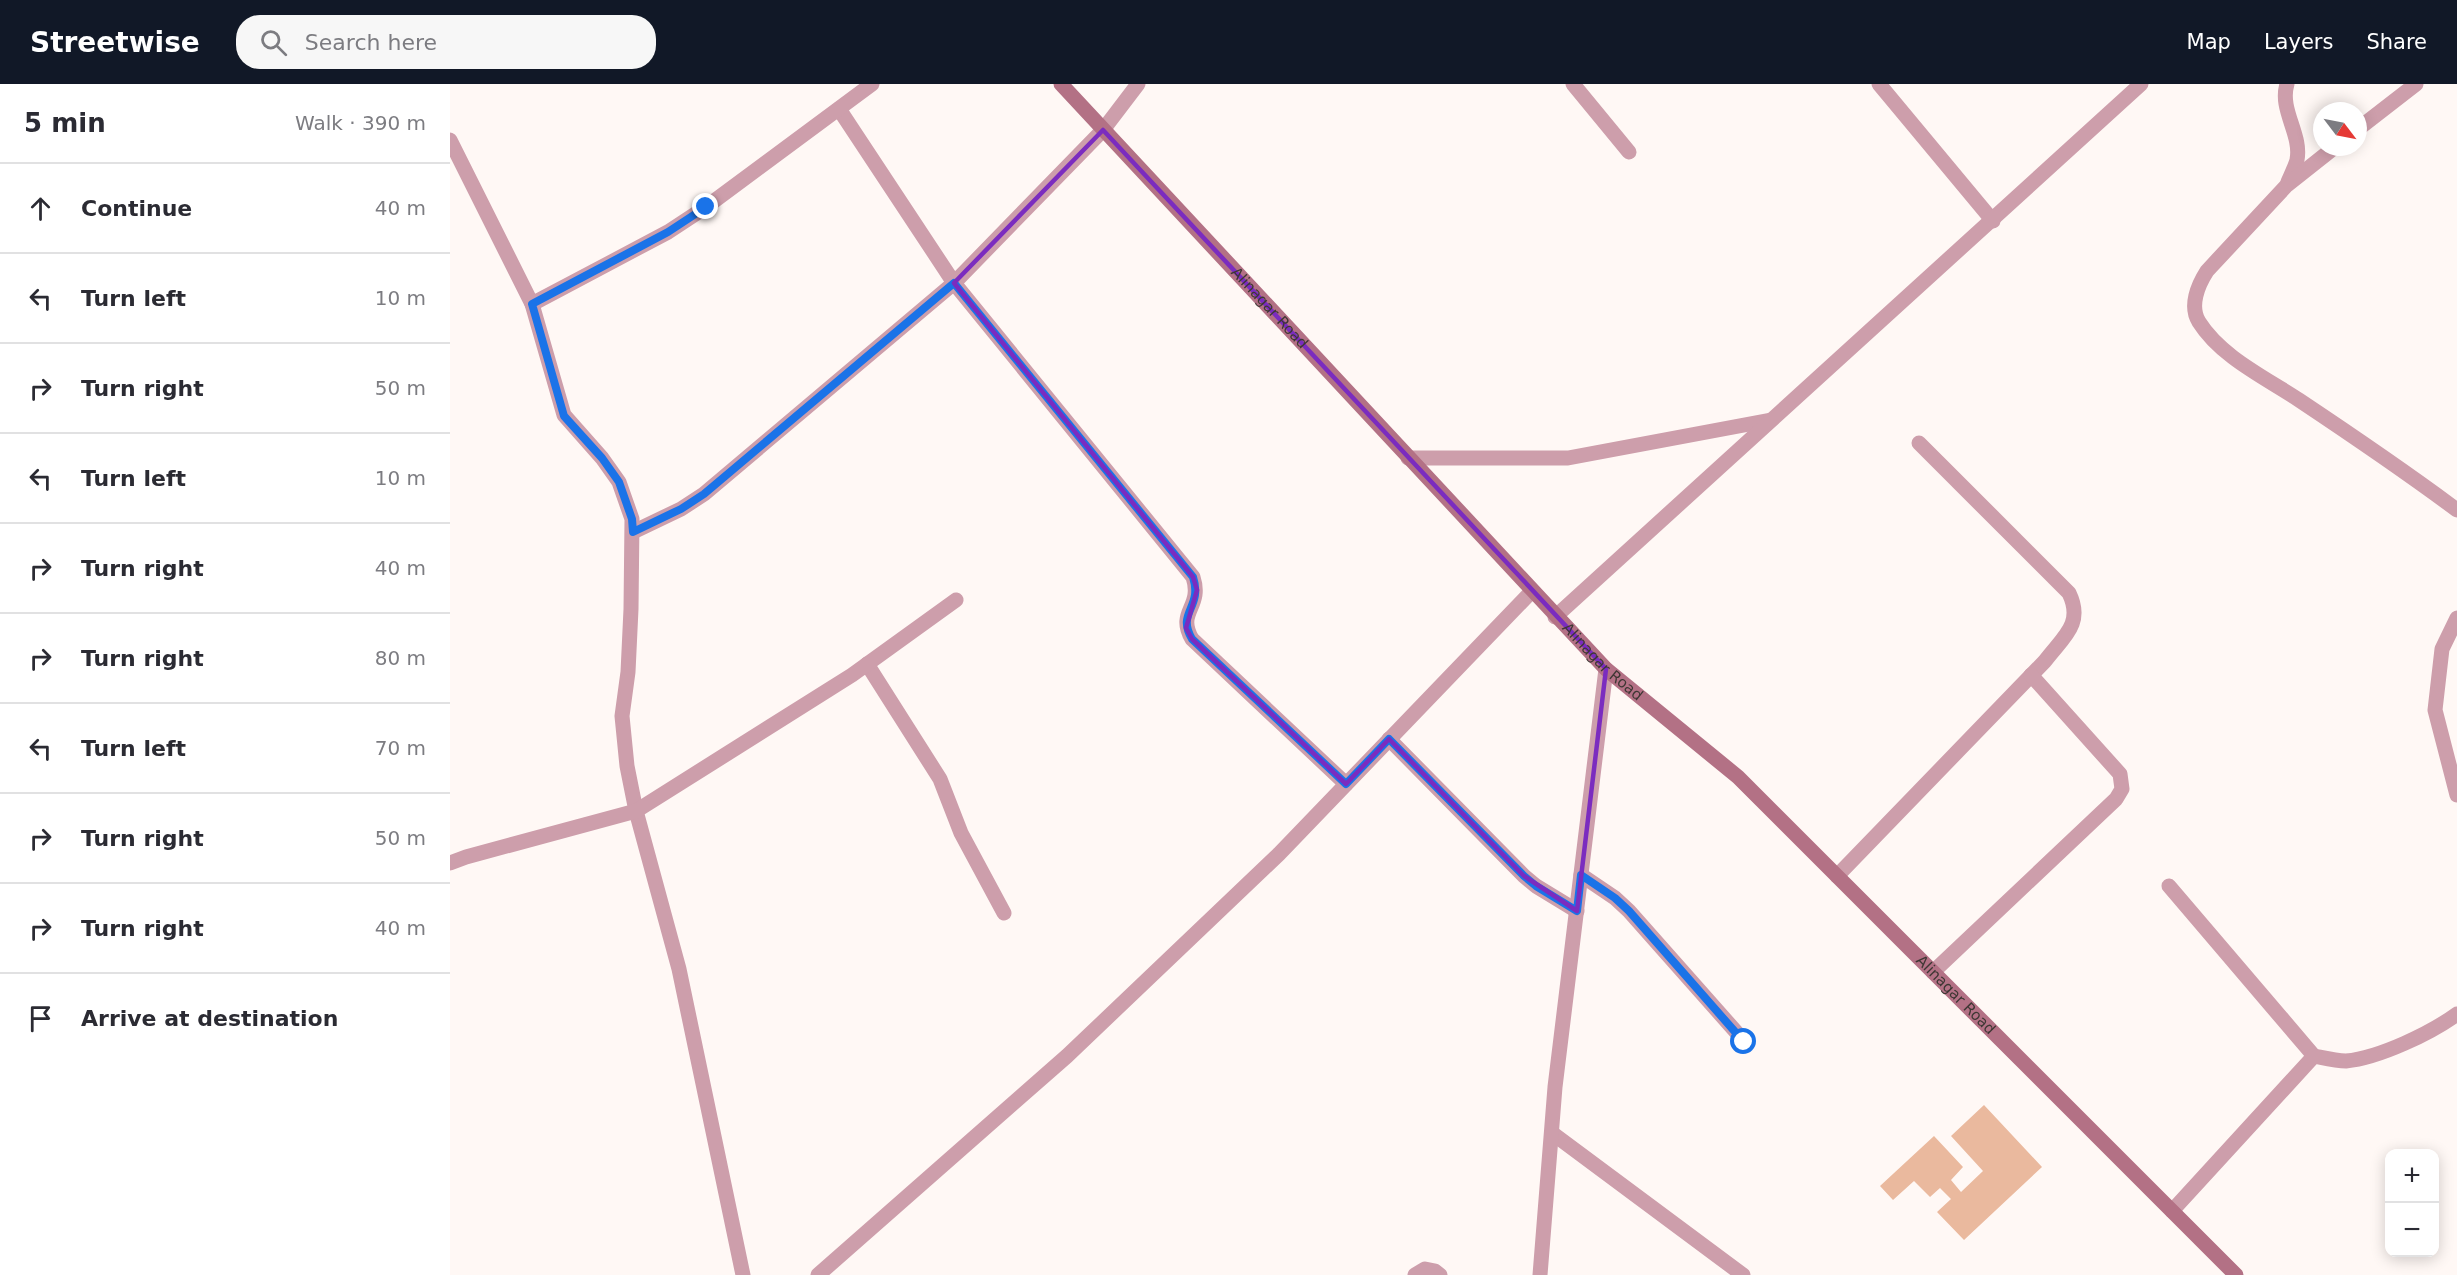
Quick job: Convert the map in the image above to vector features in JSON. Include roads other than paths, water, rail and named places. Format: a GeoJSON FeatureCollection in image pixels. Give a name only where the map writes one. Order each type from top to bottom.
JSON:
{"type":"FeatureCollection","features":[{"type":"Feature","properties":{"kind":"main road","name":"Alinagar Road"},"geometry":{"type":"LineString","coordinates":[[1061,84],[1555,617],[1606,669],[1738,777],[2236,1275]]}},
{"type":"Feature","properties":{"kind":"street"},"geometry":{"type":"LineString","coordinates":[[532,304],[668,232],[706,207],[872,84]]}},
{"type":"Feature","properties":{"kind":"street"},"geometry":{"type":"LineString","coordinates":[[633,532],[681,509],[704,494],[954,283],[1103,130],[1138,84]]}},
{"type":"Feature","properties":{"kind":"street"},"geometry":{"type":"LineString","coordinates":[[1573,84],[1629,152]]}},
{"type":"Feature","properties":{"kind":"street"},"geometry":{"type":"LineString","coordinates":[[1879,84],[1993,221]]}},
{"type":"Feature","properties":{"kind":"street"},"geometry":{"type":"LineString","coordinates":[[1555,617],[2141,84]]}},
{"type":"Feature","properties":{"kind":"street"},"geometry":{"type":"LineString","coordinates":[[2287,84],[2286,107],[2296,142],[2297,159],[2287,185]]}},
{"type":"Feature","properties":{"kind":"street"},"geometry":{"type":"LineString","coordinates":[[2367,122],[2416,84]]}},
{"type":"Feature","properties":{"kind":"street"},"geometry":{"type":"LineString","coordinates":[[839,109],[954,283],[1193,577],[1197,590],[1195,602],[1188,614],[1186,628],[1192,639],[1346,784]]}},
{"type":"Feature","properties":{"kind":"street"},"geometry":{"type":"LineString","coordinates":[[450,141],[532,304],[564,416],[602,458],[619,482],[632,519],[628,672],[622,716],[627,766],[636,811],[679,969],[743,1275]]}},
{"type":"Feature","properties":{"kind":"street"},"geometry":{"type":"LineString","coordinates":[[2324,156],[2287,185],[2207,271],[2199,284],[2195,300],[2198,320],[2223,349],[2455,506]]}},
{"type":"Feature","properties":{"kind":"street"},"geometry":{"type":"LineString","coordinates":[[1408,458],[1568,458],[1771,420]]}},
{"type":"Feature","properties":{"kind":"street"},"geometry":{"type":"LineString","coordinates":[[1837,876],[2045,661],[2075,622],[2076,606],[2069,593],[1919,443]]}},
{"type":"Feature","properties":{"kind":"street"},"geometry":{"type":"LineString","coordinates":[[818,1275],[1067,1056],[1279,854],[1532,591]]}},
{"type":"Feature","properties":{"kind":"street"},"geometry":{"type":"LineString","coordinates":[[450,863],[636,811],[867,664],[956,600]]}},
{"type":"Feature","properties":{"kind":"street"},"geometry":{"type":"LineString","coordinates":[[2457,618],[2442,649],[2435,710],[2457,795]]}},
{"type":"Feature","properties":{"kind":"street"},"geometry":{"type":"LineString","coordinates":[[867,664],[940,779],[962,833],[1004,913]]}},
{"type":"Feature","properties":{"kind":"street"},"geometry":{"type":"LineString","coordinates":[[1540,1275],[1555,1087],[1606,669]]}},
{"type":"Feature","properties":{"kind":"street"},"geometry":{"type":"LineString","coordinates":[[1933,972],[2116,799],[2122,789],[2120,774],[2031,675]]}},
{"type":"Feature","properties":{"kind":"street"},"geometry":{"type":"LineString","coordinates":[[1389,739],[1524,876],[1577,911]]}},
{"type":"Feature","properties":{"kind":"street"},"geometry":{"type":"LineString","coordinates":[[1581,875],[1615,898],[1629,911],[1744,1042]]}},
{"type":"Feature","properties":{"kind":"street"},"geometry":{"type":"LineString","coordinates":[[2169,886],[2314,1056],[2344,1061],[2376,1055],[2453,1022]]}},
{"type":"Feature","properties":{"kind":"street"},"geometry":{"type":"LineString","coordinates":[[2172,1211],[2314,1056]]}},
{"type":"Feature","properties":{"kind":"street"},"geometry":{"type":"LineString","coordinates":[[1552,1133],[1743,1275]]}},
{"type":"Feature","properties":{"kind":"street"},"geometry":{"type":"LineString","coordinates":[[1415,1275],[1425,1269],[1435,1270],[1440,1275]]}}]}
